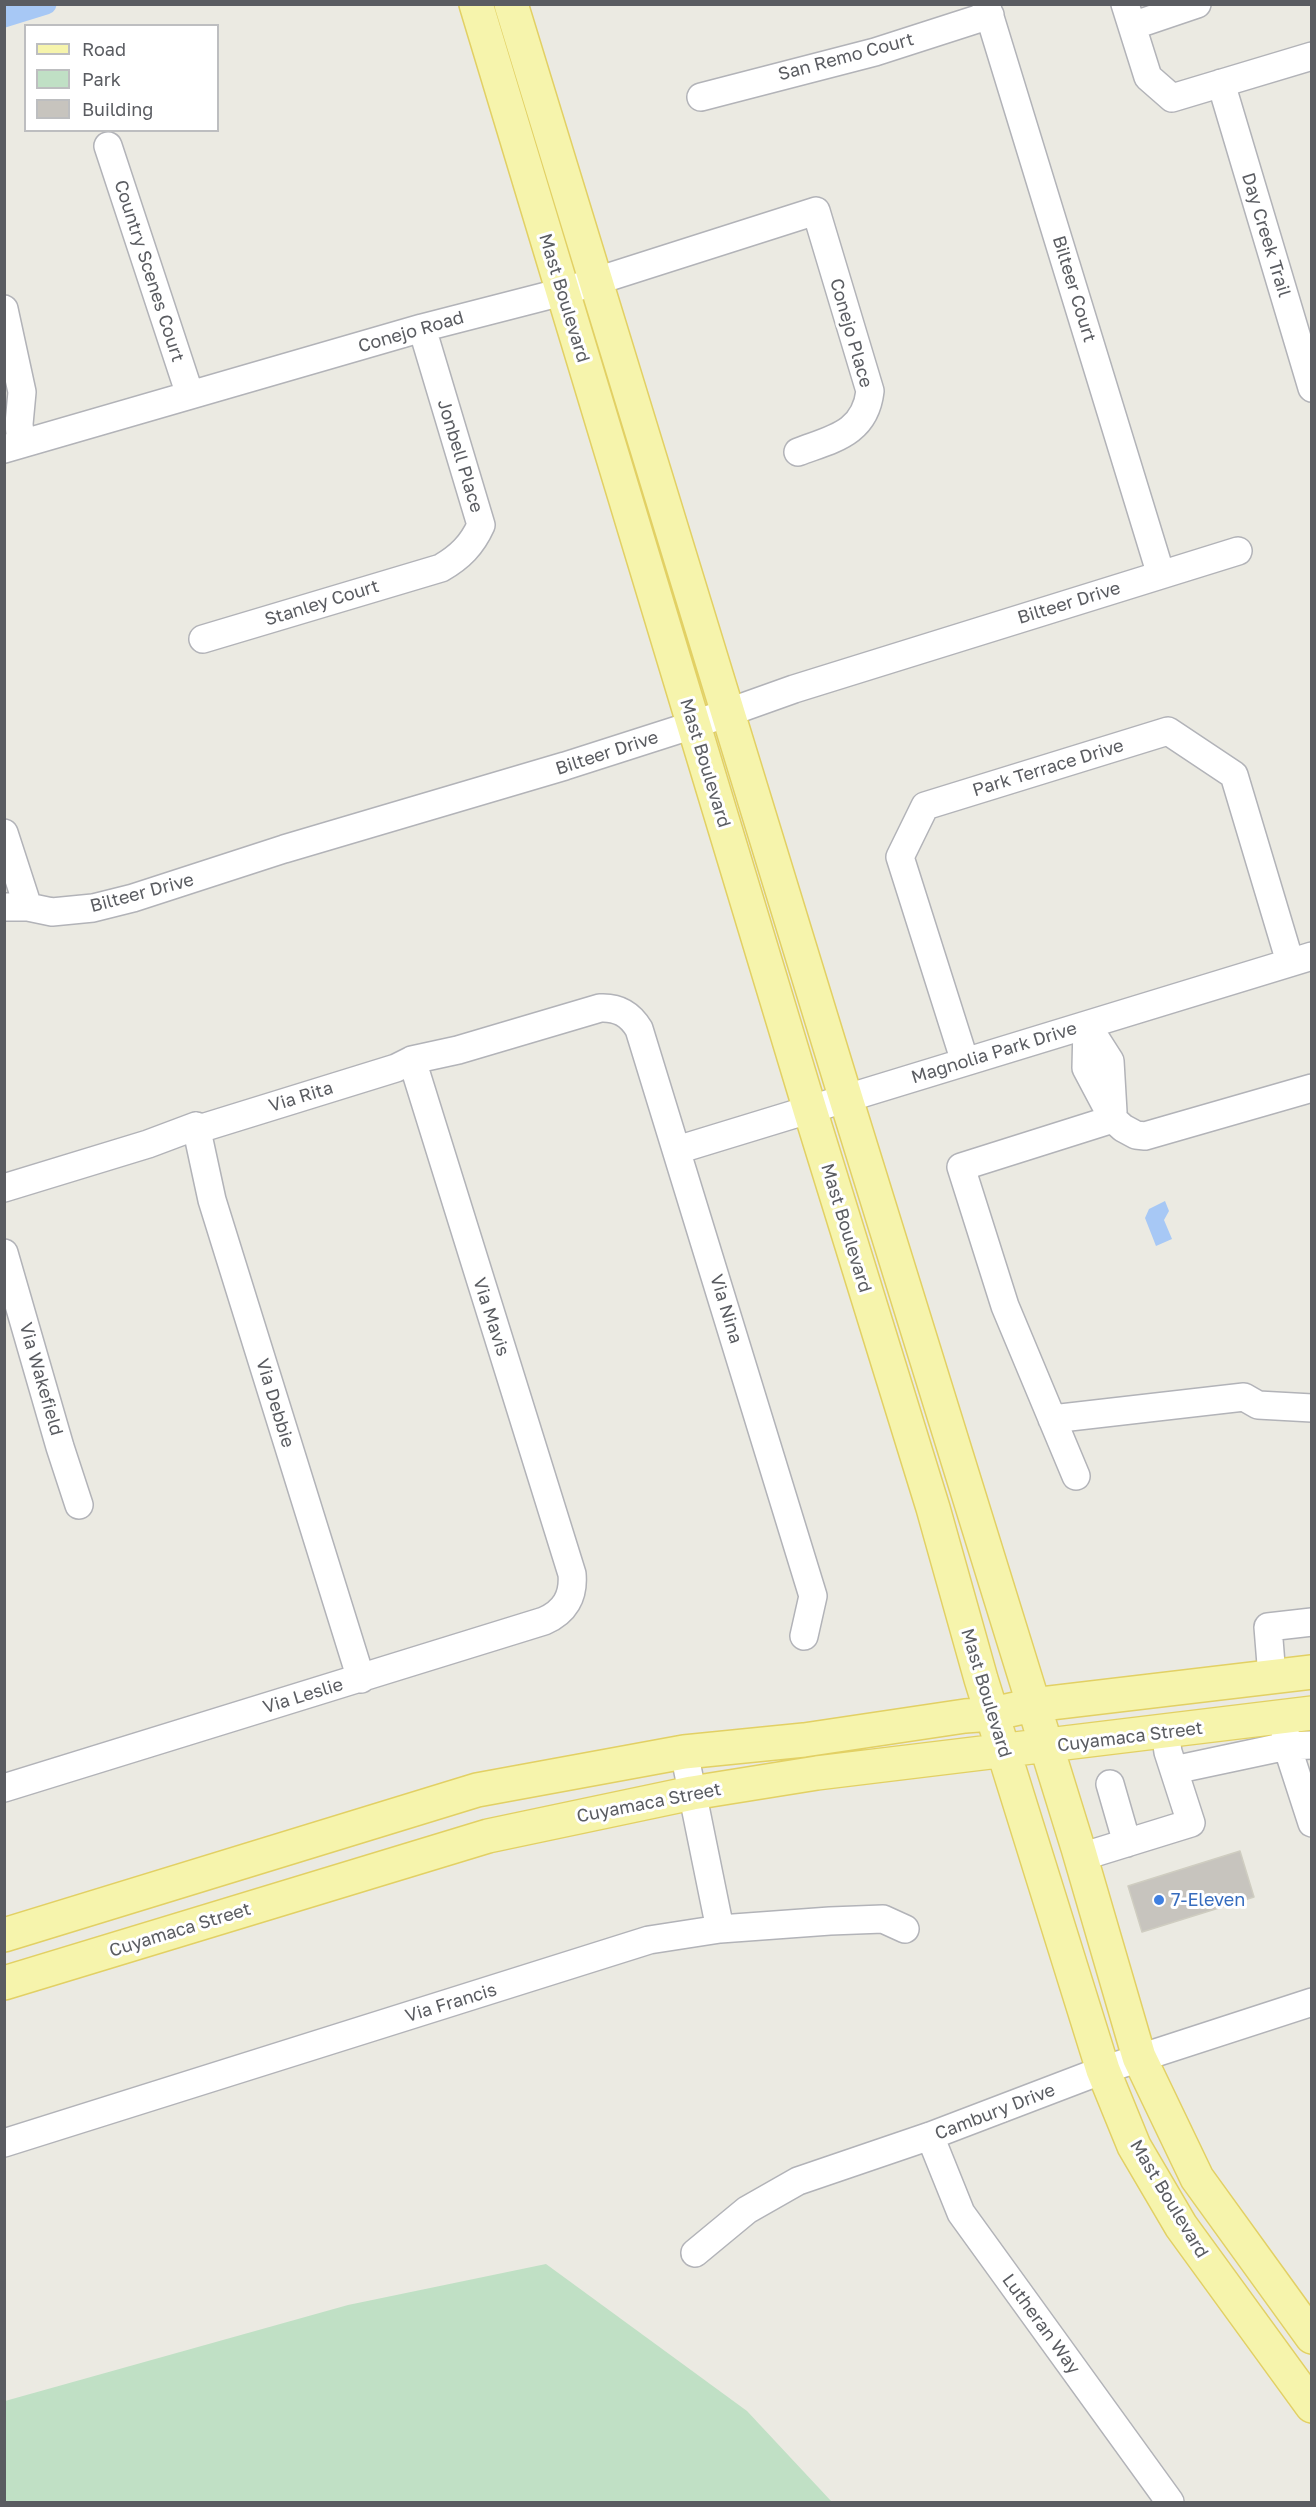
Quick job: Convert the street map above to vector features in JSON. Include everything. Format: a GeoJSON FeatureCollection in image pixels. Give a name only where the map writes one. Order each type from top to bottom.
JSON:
{"type":"FeatureCollection","features":[{"type":"Feature","properties":{"kind":"main road","name":"Mast Boulevard"},"geometry":{"type":"LineString","coordinates":[[476,4],[810,1110],[930,1497],[992,1714],[1103,2070],[1134,2146],[1181,2226],[1311,2406]]}},
{"type":"Feature","properties":{"kind":"main road","name":"Mast Boulevard"},"geometry":{"type":"LineString","coordinates":[[511,4],[727,714],[1080,1853],[1139,2057],[1197,2178],[1311,2337]]}},
{"type":"Feature","properties":{"kind":"main road"},"geometry":{"type":"LineString","coordinates":[[4,1935],[477,1790],[684,1752],[804,1740],[992,1714],[1033,1705],[1311,1672]]}},
{"type":"Feature","properties":{"kind":"main road","name":"Cuyamaca Street"},"geometry":{"type":"LineString","coordinates":[[4,1983],[488,1836],[692,1793],[817,1773],[1165,1732],[1298,1730]]}},
{"type":"Feature","properties":{"kind":"street"},"geometry":{"type":"LineString","coordinates":[[1197,4],[1128,15],[1148,77],[1172,98],[1311,56]]}},
{"type":"Feature","properties":{"kind":"street","name":"San Remo Court"},"geometry":{"type":"LineString","coordinates":[[701,97],[875,52],[988,10]]}},
{"type":"Feature","properties":{"kind":"street","name":"Bilteer Court"},"geometry":{"type":"LineString","coordinates":[[988,10],[1161,574]]}},
{"type":"Feature","properties":{"kind":"street","name":"Day Creek Trail"},"geometry":{"type":"LineString","coordinates":[[1221,83],[1311,388]]}},
{"type":"Feature","properties":{"kind":"street","name":"Country Scenes Court"},"geometry":{"type":"LineString","coordinates":[[108,146],[190,395]]}},
{"type":"Feature","properties":{"kind":"street","name":"Conejo Road"},"geometry":{"type":"LineString","coordinates":[[13,447],[422,328],[562,292],[816,211]]}},
{"type":"Feature","properties":{"kind":"street","name":"Conejo Place"},"geometry":{"type":"LineString","coordinates":[[798,452],[850,430],[865,413],[870,391],[816,211]]}},
{"type":"Feature","properties":{"kind":"street"},"geometry":{"type":"LineString","coordinates":[[4,309],[22,392],[19,424],[13,447]]}},
{"type":"Feature","properties":{"kind":"street","name":"Jonbell Place"},"geometry":{"type":"LineString","coordinates":[[422,328],[481,525],[473,542],[456,559],[441,568]]}},
{"type":"Feature","properties":{"kind":"street","name":"Bilteer Drive"},"geometry":{"type":"LineString","coordinates":[[16,907],[52,912],[93,909],[133,898],[284,849],[566,766],[727,714],[794,689],[1238,551]]}},
{"type":"Feature","properties":{"kind":"street","name":"Stanley Court"},"geometry":{"type":"LineString","coordinates":[[203,639],[441,568]]}},
{"type":"Feature","properties":{"kind":"street","name":"Park Terrace Drive"},"geometry":{"type":"LineString","coordinates":[[965,1062],[900,856],[925,806],[1124,744],[1168,731],[1234,775],[1301,959]]}},
{"type":"Feature","properties":{"kind":"street"},"geometry":{"type":"LineString","coordinates":[[4,833],[16,907]]}},
{"type":"Feature","properties":{"kind":"street","name":"Magnolia Park Drive"},"geometry":{"type":"LineString","coordinates":[[677,1150],[1301,959]]}},
{"type":"Feature","properties":{"kind":"street","name":"Via Rita"},"geometry":{"type":"LineString","coordinates":[[4,1188],[148,1144],[196,1126],[202,1128],[375,1075],[412,1060],[458,1050],[600,1008]]}},
{"type":"Feature","properties":{"kind":"street","name":"Via Nina"},"geometry":{"type":"LineString","coordinates":[[600,1008],[621,1011],[629,1015],[639,1029],[813,1596],[804,1636]]}},
{"type":"Feature","properties":{"kind":"street"},"geometry":{"type":"LineString","coordinates":[[1087,1024],[1086,1068],[1113,1119],[1136,1135],[1145,1136],[1311,1088]]}},
{"type":"Feature","properties":{"kind":"street","name":"Via Mavis"},"geometry":{"type":"LineString","coordinates":[[412,1060],[435,1140],[572,1574]]}},
{"type":"Feature","properties":{"kind":"street"},"geometry":{"type":"LineString","coordinates":[[1076,1476],[1005,1306],[961,1167],[1113,1119]]}},
{"type":"Feature","properties":{"kind":"street","name":"Via Debbie"},"geometry":{"type":"LineString","coordinates":[[196,1126],[212,1200],[361,1679]]}},
{"type":"Feature","properties":{"kind":"street","name":"Via Wakefield"},"geometry":{"type":"LineString","coordinates":[[4,1253],[79,1505]]}},
{"type":"Feature","properties":{"kind":"street"},"geometry":{"type":"LineString","coordinates":[[1052,1419],[1244,1397],[1258,1405],[1311,1408]]}},
{"type":"Feature","properties":{"kind":"street","name":"Via Leslie"},"geometry":{"type":"LineString","coordinates":[[4,1788],[552,1618],[569,1599],[572,1591],[572,1574]]}},
{"type":"Feature","properties":{"kind":"street"},"geometry":{"type":"LineString","coordinates":[[1272,1677],[1268,1627],[1311,1622]]}},
{"type":"Feature","properties":{"kind":"street"},"geometry":{"type":"LineString","coordinates":[[1174,1770],[1298,1730],[1311,1823]]}},
{"type":"Feature","properties":{"kind":"street"},"geometry":{"type":"LineString","coordinates":[[1080,1853],[1128,1842],[1191,1822],[1174,1770],[1165,1732]]}},
{"type":"Feature","properties":{"kind":"street"},"geometry":{"type":"LineString","coordinates":[[684,1752],[720,1929]]}},
{"type":"Feature","properties":{"kind":"street"},"geometry":{"type":"LineString","coordinates":[[1110,1784],[1128,1842]]}},
{"type":"Feature","properties":{"kind":"street","name":"Via Francis"},"geometry":{"type":"LineString","coordinates":[[4,2143],[649,1940],[720,1929],[883,1919],[905,1929]]}},
{"type":"Feature","properties":{"kind":"street","name":"Cambury Drive"},"geometry":{"type":"LineString","coordinates":[[695,2253],[747,2210],[798,2181],[930,2136],[1139,2057],[1311,2002]]}},
{"type":"Feature","properties":{"kind":"street","name":"Lutheran Way"},"geometry":{"type":"LineString","coordinates":[[930,2136],[961,2213],[1170,2502]]}},
{"type":"Feature","properties":{"kind":"green space"},"geometry":{"type":"Polygon","coordinates":[[[546,2264],[747,2411],[832,2502],[5,2502],[5,2401],[348,2305],[546,2264]]]}},
{"type":"Feature","properties":{"kind":"water"},"geometry":{"type":"Polygon","coordinates":[[[1165,1201],[1169,1211],[1164,1220],[1172,1239],[1156,1246],[1145,1218],[1149,1209],[1165,1201]]]}},
{"type":"Feature","properties":{"kind":"building"},"geometry":{"type":"Polygon","coordinates":[[[1240,1851],[1254,1897],[1142,1932],[1128,1886],[1240,1851]]]}},
{"type":"Feature","properties":{"kind":"waterway"},"geometry":{"type":"LineString","coordinates":[[4,17],[46,4]]}},
{"type":"Feature","properties":{"kind":"place","name":"7-Eleven"},"geometry":{"type":"Point","coordinates":[1159,1900]}}]}
